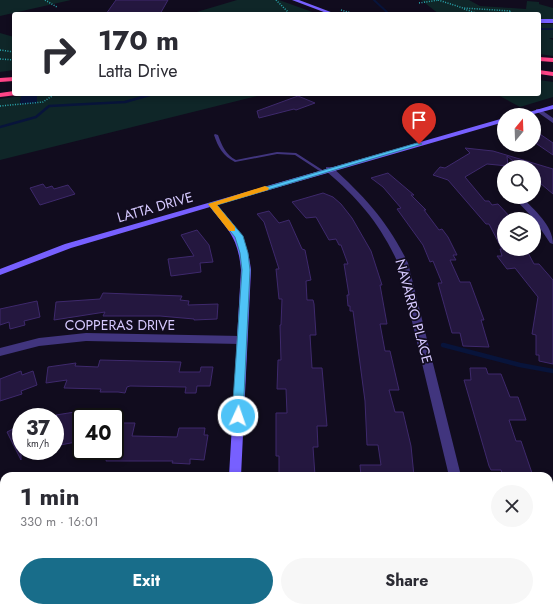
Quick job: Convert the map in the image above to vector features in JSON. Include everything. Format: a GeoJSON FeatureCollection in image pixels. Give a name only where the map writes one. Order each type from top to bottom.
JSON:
{"type":"FeatureCollection","features":[{"type":"Feature","properties":{"kind":"highway"},"geometry":{"type":"LineString","coordinates":[[541,59],[553,60]]}},
{"type":"Feature","properties":{"kind":"highway"},"geometry":{"type":"LineString","coordinates":[[541,72],[553,74]]}},
{"type":"Feature","properties":{"kind":"highway"},"geometry":{"type":"LineString","coordinates":[[0,80],[12,79]]}},
{"type":"Feature","properties":{"kind":"highway"},"geometry":{"type":"LineString","coordinates":[[0,95],[12,93]]}},
{"type":"Feature","properties":{"kind":"street"},"geometry":{"type":"LineString","coordinates":[[294,0],[328,12]]}},
{"type":"Feature","properties":{"kind":"street"},"geometry":{"type":"LineString","coordinates":[[541,21],[553,21]]}},
{"type":"Feature","properties":{"kind":"street"},"geometry":{"type":"LineString","coordinates":[[541,109],[553,107]]}},
{"type":"Feature","properties":{"kind":"street"},"geometry":{"type":"LineString","coordinates":[[541,112],[553,121]]}},
{"type":"Feature","properties":{"kind":"street","name":"LATTA DRIVE"},"geometry":{"type":"LineString","coordinates":[[0,272],[68,246],[325,170],[497,122]]}},
{"type":"Feature","properties":{"kind":"street","name":"NAVARRO PLACE"},"geometry":{"type":"LineString","coordinates":[[325,170],[360,196],[373,209],[393,239],[403,263],[454,472]]}},
{"type":"Feature","properties":{"kind":"street"},"geometry":{"type":"LineString","coordinates":[[212,204],[238,236],[244,253],[246,270],[241,340],[235,472]]}},
{"type":"Feature","properties":{"kind":"street"},"geometry":{"type":"LineString","coordinates":[[524,204],[536,216],[553,241]]}},
{"type":"Feature","properties":{"kind":"street","name":"COPPERAS DRIVE"},"geometry":{"type":"LineString","coordinates":[[0,352],[40,342],[86,337],[241,340]]}},
{"type":"Feature","properties":{"kind":"lane"},"geometry":{"type":"LineString","coordinates":[[216,135],[220,148],[231,159],[236,160],[277,153],[296,154],[325,170]]}},
{"type":"Feature","properties":{"kind":"path"},"geometry":{"type":"LineString","coordinates":[[45,0],[56,7]]}},
{"type":"Feature","properties":{"kind":"path"},"geometry":{"type":"LineString","coordinates":[[276,0],[288,12]]}},
{"type":"Feature","properties":{"kind":"path"},"geometry":{"type":"LineString","coordinates":[[419,3],[439,0],[474,12]]}},
{"type":"Feature","properties":{"kind":"path"},"geometry":{"type":"LineString","coordinates":[[463,8],[511,11],[510,12]]}},
{"type":"Feature","properties":{"kind":"path"},"geometry":{"type":"LineString","coordinates":[[0,50],[12,55]]}},
{"type":"Feature","properties":{"kind":"path"},"geometry":{"type":"LineString","coordinates":[[7,52],[12,52]]}},
{"type":"Feature","properties":{"kind":"path"},"geometry":{"type":"LineString","coordinates":[[0,59],[12,60]]}},
{"type":"Feature","properties":{"kind":"path"},"geometry":{"type":"LineString","coordinates":[[0,106],[43,102],[52,96]]}},
{"type":"Feature","properties":{"kind":"green space"},"geometry":{"type":"Polygon","coordinates":[[[0,0],[71,0],[12,12],[12,13],[0,16],[0,0]]]}},
{"type":"Feature","properties":{"kind":"green space"},"geometry":{"type":"Polygon","coordinates":[[[237,0],[279,0],[312,12],[197,12],[237,0]]]}},
{"type":"Feature","properties":{"kind":"green space"},"geometry":{"type":"Polygon","coordinates":[[[421,0],[469,0],[480,6],[526,9],[527,1],[539,2],[539,4],[553,8],[553,19],[541,19],[541,12],[436,12],[421,0]]]}},
{"type":"Feature","properties":{"kind":"green space"},"geometry":{"type":"Polygon","coordinates":[[[541,24],[553,24],[553,38],[549,38],[553,40],[553,56],[541,54],[541,24]]]}},
{"type":"Feature","properties":{"kind":"green space"},"geometry":{"type":"Polygon","coordinates":[[[0,33],[12,36],[12,70],[0,72],[0,33]]]}},
{"type":"Feature","properties":{"kind":"green space"},"geometry":{"type":"Polygon","coordinates":[[[541,80],[553,82],[553,97],[520,107],[500,96],[541,96],[541,80]]]}},
{"type":"Feature","properties":{"kind":"green space"},"geometry":{"type":"Polygon","coordinates":[[[21,96],[20,104],[37,103],[37,96],[257,96],[0,160],[0,99],[21,96]]]}},
{"type":"Feature","properties":{"kind":"water"},"geometry":{"type":"Polygon","coordinates":[[[21,96],[37,96],[37,103],[20,104],[21,96]]]}},
{"type":"Feature","properties":{"kind":"building"},"geometry":{"type":"Polygon","coordinates":[[[116,0],[168,0],[161,12],[107,12],[116,0]]]}},
{"type":"Feature","properties":{"kind":"building"},"geometry":{"type":"Polygon","coordinates":[[[298,96],[315,103],[296,110],[294,109],[259,118],[257,111],[298,96]]]}},
{"type":"Feature","properties":{"kind":"building"},"geometry":{"type":"Polygon","coordinates":[[[541,135],[553,143],[553,155],[541,147],[541,135]]]}},
{"type":"Feature","properties":{"kind":"building"},"geometry":{"type":"Polygon","coordinates":[[[465,148],[493,151],[523,160],[512,160],[507,156],[507,160],[497,160],[497,165],[487,164],[465,177],[485,201],[489,201],[492,205],[498,204],[505,212],[497,212],[497,239],[489,224],[486,224],[448,180],[433,175],[440,167],[445,168],[470,153],[465,148]]]}},
{"type":"Feature","properties":{"kind":"building"},"geometry":{"type":"Polygon","coordinates":[[[541,165],[553,169],[553,194],[541,184],[541,165]]]}},
{"type":"Feature","properties":{"kind":"building"},"geometry":{"type":"Polygon","coordinates":[[[388,173],[414,195],[411,195],[426,210],[424,210],[439,230],[442,229],[448,237],[457,255],[453,255],[456,260],[450,260],[460,282],[470,282],[484,320],[481,320],[489,347],[463,346],[460,333],[452,333],[438,283],[442,283],[433,261],[430,262],[423,245],[397,209],[401,208],[383,187],[371,178],[388,173]]]}},
{"type":"Feature","properties":{"kind":"building"},"geometry":{"type":"Polygon","coordinates":[[[43,184],[46,188],[52,186],[54,189],[68,185],[75,194],[40,205],[30,188],[43,184]]]}},
{"type":"Feature","properties":{"kind":"building"},"geometry":{"type":"Polygon","coordinates":[[[323,193],[333,197],[341,204],[352,218],[371,251],[382,285],[380,285],[387,324],[380,324],[385,351],[390,351],[399,390],[389,390],[395,412],[403,412],[411,446],[414,472],[361,472],[360,465],[381,465],[378,445],[367,445],[365,401],[353,311],[350,311],[350,306],[348,306],[347,295],[349,295],[344,264],[348,264],[341,245],[339,245],[336,239],[329,240],[316,217],[306,218],[292,202],[323,193]]]}},
{"type":"Feature","properties":{"kind":"building"},"geometry":{"type":"Polygon","coordinates":[[[269,211],[279,223],[289,220],[302,249],[305,250],[311,280],[306,281],[307,300],[313,300],[316,335],[310,335],[312,368],[322,368],[327,426],[317,426],[318,447],[313,447],[315,472],[279,472],[279,456],[276,456],[276,413],[287,413],[286,389],[277,389],[278,360],[281,360],[280,325],[282,299],[279,299],[276,269],[279,269],[264,222],[257,214],[269,211]]]}},
{"type":"Feature","properties":{"kind":"building"},"geometry":{"type":"Polygon","coordinates":[[[197,230],[209,245],[213,262],[200,263],[201,272],[171,276],[168,259],[194,256],[181,235],[197,230]]]}},
{"type":"Feature","properties":{"kind":"building"},"geometry":{"type":"Polygon","coordinates":[[[497,256],[530,256],[534,264],[539,264],[553,280],[553,364],[539,361],[539,355],[536,355],[536,335],[532,334],[538,297],[515,268],[507,269],[497,256]]]}},
{"type":"Feature","properties":{"kind":"building"},"geometry":{"type":"Polygon","coordinates":[[[103,293],[182,296],[180,300],[189,301],[188,305],[218,304],[217,319],[194,320],[160,316],[103,316],[105,312],[54,320],[56,302],[100,299],[103,293]]]}},
{"type":"Feature","properties":{"kind":"building"},"geometry":{"type":"Polygon","coordinates":[[[37,301],[40,317],[24,321],[25,325],[10,329],[9,322],[0,325],[0,309],[37,301]]]}},
{"type":"Feature","properties":{"kind":"building"},"geometry":{"type":"Polygon","coordinates":[[[100,360],[181,362],[179,372],[200,372],[201,367],[213,367],[210,386],[197,386],[196,393],[185,393],[186,387],[130,386],[127,387],[125,393],[100,392],[101,389],[64,388],[67,380],[46,383],[48,367],[76,363],[75,366],[98,367],[100,360]]]}},
{"type":"Feature","properties":{"kind":"building"},"geometry":{"type":"Polygon","coordinates":[[[470,368],[486,368],[488,374],[501,374],[510,397],[518,397],[526,420],[509,420],[516,441],[521,441],[532,472],[502,472],[501,470],[491,470],[464,380],[471,380],[470,368]]]}},
{"type":"Feature","properties":{"kind":"building"},"geometry":{"type":"Polygon","coordinates":[[[21,371],[22,375],[33,371],[37,385],[21,391],[22,394],[0,401],[0,379],[21,371]]]}},
{"type":"Feature","properties":{"kind":"building"},"geometry":{"type":"Polygon","coordinates":[[[72,412],[72,443],[64,444],[64,414],[72,412]]]}},
{"type":"Feature","properties":{"kind":"building"},"geometry":{"type":"Polygon","coordinates":[[[124,423],[135,423],[132,436],[177,437],[179,428],[205,428],[204,435],[208,435],[204,460],[190,459],[190,464],[172,463],[173,461],[106,461],[124,460],[124,423]]]}},
{"type":"Feature","properties":{"kind":"building"},"geometry":{"type":"Polygon","coordinates":[[[12,430],[12,442],[7,432],[12,430]]]}},
{"type":"Feature","properties":{"kind":"waterway"},"geometry":{"type":"LineString","coordinates":[[374,0],[387,12]]}},
{"type":"Feature","properties":{"kind":"waterway"},"geometry":{"type":"LineString","coordinates":[[541,29],[553,29]]}},
{"type":"Feature","properties":{"kind":"waterway"},"geometry":{"type":"LineString","coordinates":[[0,127],[36,117],[49,106],[125,102],[146,96]]}},
{"type":"Feature","properties":{"kind":"waterway"},"geometry":{"type":"LineString","coordinates":[[443,345],[520,365],[553,371]]}},
{"type":"Feature","properties":{"kind":"slow traffic"},"geometry":{"type":"LineString","coordinates":[[232,229],[212,204],[265,188]]}},
{"type":"Feature","properties":{"kind":"route"},"geometry":{"type":"LineString","coordinates":[[238,416],[246,270],[244,253],[238,236],[212,204],[419,144]]}}]}
